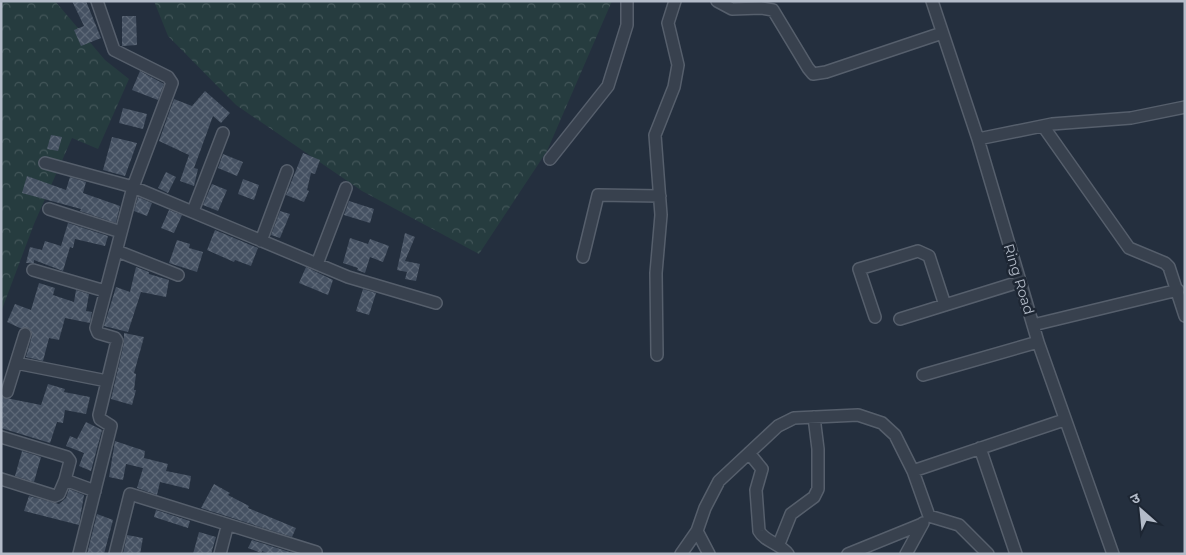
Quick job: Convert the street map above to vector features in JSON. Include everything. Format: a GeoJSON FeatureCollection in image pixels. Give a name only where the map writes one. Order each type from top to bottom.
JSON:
{"type":"FeatureCollection","features":[{"type":"Feature","properties":{"kind":"street"},"geometry":{"type":"LineString","coordinates":[[79,554],[111,428],[99,415],[117,341],[115,338],[98,333],[96,328],[133,187],[172,83],[168,77],[114,50],[97,1]]}},
{"type":"Feature","properties":{"kind":"street"},"geometry":{"type":"LineString","coordinates":[[550,159],[608,86],[626,24],[627,1]]}},
{"type":"Feature","properties":{"kind":"street"},"geometry":{"type":"LineString","coordinates":[[657,355],[656,273],[660,248],[660,196],[655,135],[674,87],[678,65],[668,23],[675,1]]}},
{"type":"Feature","properties":{"kind":"street"},"geometry":{"type":"LineString","coordinates":[[717,1],[732,9],[761,8],[773,10],[808,68],[814,74],[826,72],[942,33]]}},
{"type":"Feature","properties":{"kind":"street","name":"Ring Road"},"geometry":{"type":"LineString","coordinates":[[932,1],[978,139],[1038,342],[1112,554]]}},
{"type":"Feature","properties":{"kind":"street"},"geometry":{"type":"LineString","coordinates":[[978,139],[1043,126],[1131,118],[1185,107]]}},
{"type":"Feature","properties":{"kind":"street"},"geometry":{"type":"LineString","coordinates":[[1043,126],[1129,248],[1165,263],[1173,273],[1185,316]]}},
{"type":"Feature","properties":{"kind":"street"},"geometry":{"type":"LineString","coordinates":[[193,211],[223,133]]}},
{"type":"Feature","properties":{"kind":"street"},"geometry":{"type":"LineString","coordinates":[[44,163],[133,187],[348,276],[436,303]]}},
{"type":"Feature","properties":{"kind":"street"},"geometry":{"type":"LineString","coordinates":[[260,241],[287,172]]}},
{"type":"Feature","properties":{"kind":"street"},"geometry":{"type":"LineString","coordinates":[[317,264],[346,188]]}},
{"type":"Feature","properties":{"kind":"street"},"geometry":{"type":"LineString","coordinates":[[582,257],[598,195],[660,196]]}},
{"type":"Feature","properties":{"kind":"street"},"geometry":{"type":"LineString","coordinates":[[49,208],[121,232]]}},
{"type":"Feature","properties":{"kind":"street"},"geometry":{"type":"LineString","coordinates":[[117,251],[178,275]]}},
{"type":"Feature","properties":{"kind":"street"},"geometry":{"type":"LineString","coordinates":[[875,316],[859,269],[918,251],[929,256],[945,304]]}},
{"type":"Feature","properties":{"kind":"street"},"geometry":{"type":"LineString","coordinates":[[34,270],[105,291]]}},
{"type":"Feature","properties":{"kind":"street"},"geometry":{"type":"LineString","coordinates":[[900,319],[1019,282]]}},
{"type":"Feature","properties":{"kind":"street"},"geometry":{"type":"LineString","coordinates":[[1033,325],[1178,290]]}},
{"type":"Feature","properties":{"kind":"street"},"geometry":{"type":"LineString","coordinates":[[7,392],[25,334]]}},
{"type":"Feature","properties":{"kind":"street"},"geometry":{"type":"LineString","coordinates":[[922,375],[1038,342]]}},
{"type":"Feature","properties":{"kind":"street"},"geometry":{"type":"LineString","coordinates":[[16,363],[107,381]]}},
{"type":"Feature","properties":{"kind":"street"},"geometry":{"type":"LineString","coordinates":[[681,554],[696,531],[719,481],[788,420],[858,415],[882,423],[894,435],[913,471],[926,520],[906,554]]}},
{"type":"Feature","properties":{"kind":"street"},"geometry":{"type":"LineString","coordinates":[[779,544],[791,514],[814,497],[818,489],[818,450],[814,417]]}},
{"type":"Feature","properties":{"kind":"street"},"geometry":{"type":"LineString","coordinates":[[913,471],[1064,420]]}},
{"type":"Feature","properties":{"kind":"street"},"geometry":{"type":"LineString","coordinates":[[1,437],[68,457],[69,466],[59,494],[55,496],[1,479]]}},
{"type":"Feature","properties":{"kind":"street"},"geometry":{"type":"LineString","coordinates":[[980,448],[1016,554]]}},
{"type":"Feature","properties":{"kind":"street"},"geometry":{"type":"LineString","coordinates":[[749,453],[762,469],[756,490],[760,512],[759,531],[765,538],[779,544],[788,554]]}},
{"type":"Feature","properties":{"kind":"street"},"geometry":{"type":"LineString","coordinates":[[65,480],[95,491]]}},
{"type":"Feature","properties":{"kind":"street"},"geometry":{"type":"LineString","coordinates":[[115,554],[130,494],[316,552]]}},
{"type":"Feature","properties":{"kind":"street"},"geometry":{"type":"LineString","coordinates":[[848,554],[926,520],[959,524],[988,554]]}},
{"type":"Feature","properties":{"kind":"street"},"geometry":{"type":"LineString","coordinates":[[220,554],[226,531]]}},
{"type":"Feature","properties":{"kind":"street"},"geometry":{"type":"LineString","coordinates":[[696,531],[709,554]]}},
{"type":"Feature","properties":{"kind":"green space"},"geometry":{"type":"Polygon","coordinates":[[[1,1],[55,1],[105,60],[129,79],[98,149],[72,138],[34,224],[1,312],[1,1]]]}},
{"type":"Feature","properties":{"kind":"green space"},"geometry":{"type":"Polygon","coordinates":[[[154,1],[612,1],[547,151],[479,254],[362,191],[236,105],[168,36],[154,1]]]}},
{"type":"Feature","properties":{"kind":"building"},"geometry":{"type":"Polygon","coordinates":[[[72,1],[86,1],[101,38],[81,46],[74,30],[84,26],[72,1]]]}},
{"type":"Feature","properties":{"kind":"building"},"geometry":{"type":"Polygon","coordinates":[[[122,16],[136,16],[137,45],[122,46],[122,16]]]}},
{"type":"Feature","properties":{"kind":"building"},"geometry":{"type":"Polygon","coordinates":[[[140,71],[164,84],[158,100],[132,90],[140,71]]]}},
{"type":"Feature","properties":{"kind":"building"},"geometry":{"type":"Polygon","coordinates":[[[205,91],[230,113],[221,123],[213,116],[194,168],[198,169],[194,186],[180,181],[189,155],[159,141],[174,99],[192,106],[205,91]]]}},
{"type":"Feature","properties":{"kind":"building"},"geometry":{"type":"Polygon","coordinates":[[[123,108],[147,114],[143,129],[119,123],[123,108]]]}},
{"type":"Feature","properties":{"kind":"building"},"geometry":{"type":"Polygon","coordinates":[[[51,135],[62,137],[58,151],[47,149],[51,135]]]}},
{"type":"Feature","properties":{"kind":"building"},"geometry":{"type":"Polygon","coordinates":[[[112,137],[137,143],[125,176],[103,170],[112,137]]]}},
{"type":"Feature","properties":{"kind":"building"},"geometry":{"type":"Polygon","coordinates":[[[303,153],[320,160],[315,174],[311,173],[307,190],[309,191],[304,202],[286,195],[303,153]]]}},
{"type":"Feature","properties":{"kind":"building"},"geometry":{"type":"Polygon","coordinates":[[[223,154],[243,162],[237,176],[218,168],[223,154]]]}},
{"type":"Feature","properties":{"kind":"building"},"geometry":{"type":"Polygon","coordinates":[[[166,172],[176,177],[168,193],[158,188],[166,172]]]}},
{"type":"Feature","properties":{"kind":"building"},"geometry":{"type":"Polygon","coordinates":[[[27,176],[66,190],[70,177],[86,182],[83,193],[120,206],[116,223],[80,211],[81,209],[22,193],[27,176]]]}},
{"type":"Feature","properties":{"kind":"building"},"geometry":{"type":"Polygon","coordinates":[[[243,179],[259,185],[254,200],[238,194],[243,179]]]}},
{"type":"Feature","properties":{"kind":"building"},"geometry":{"type":"Polygon","coordinates":[[[212,184],[227,190],[218,211],[203,205],[212,184]]]}},
{"type":"Feature","properties":{"kind":"building"},"geometry":{"type":"Polygon","coordinates":[[[138,197],[152,203],[147,216],[134,211],[138,197]]]}},
{"type":"Feature","properties":{"kind":"building"},"geometry":{"type":"Polygon","coordinates":[[[349,201],[374,209],[370,223],[344,215],[349,201]]]}},
{"type":"Feature","properties":{"kind":"building"},"geometry":{"type":"Polygon","coordinates":[[[169,210],[182,215],[174,233],[161,228],[169,210]]]}},
{"type":"Feature","properties":{"kind":"building"},"geometry":{"type":"Polygon","coordinates":[[[280,211],[290,214],[280,238],[271,235],[280,211]]]}},
{"type":"Feature","properties":{"kind":"building"},"geometry":{"type":"Polygon","coordinates":[[[68,223],[108,236],[105,246],[75,239],[73,248],[70,247],[63,271],[34,260],[34,263],[26,263],[30,247],[42,250],[45,241],[61,246],[68,223]]]}},
{"type":"Feature","properties":{"kind":"building"},"geometry":{"type":"Polygon","coordinates":[[[215,230],[258,248],[251,266],[235,260],[234,262],[207,250],[215,230]]]}},
{"type":"Feature","properties":{"kind":"building"},"geometry":{"type":"Polygon","coordinates":[[[405,233],[415,237],[405,261],[420,264],[416,281],[405,279],[407,272],[397,270],[405,233]]]}},
{"type":"Feature","properties":{"kind":"building"},"geometry":{"type":"Polygon","coordinates":[[[350,238],[368,244],[370,239],[389,246],[383,262],[370,257],[365,273],[357,270],[358,268],[343,263],[350,238]]]}},
{"type":"Feature","properties":{"kind":"building"},"geometry":{"type":"Polygon","coordinates":[[[177,240],[190,244],[189,248],[203,252],[197,272],[169,263],[177,240]]]}},
{"type":"Feature","properties":{"kind":"building"},"geometry":{"type":"Polygon","coordinates":[[[136,267],[149,272],[149,274],[169,280],[166,297],[141,292],[128,332],[104,326],[116,287],[130,292],[136,267]]]}},
{"type":"Feature","properties":{"kind":"building"},"geometry":{"type":"Polygon","coordinates":[[[306,267],[333,280],[328,295],[299,283],[306,267]]]}},
{"type":"Feature","properties":{"kind":"building"},"geometry":{"type":"Polygon","coordinates":[[[39,283],[55,288],[53,295],[74,302],[76,290],[89,294],[86,311],[92,312],[90,323],[65,318],[59,340],[49,338],[43,361],[26,357],[32,336],[30,329],[20,328],[7,322],[15,304],[31,310],[39,283]]]}},
{"type":"Feature","properties":{"kind":"building"},"geometry":{"type":"Polygon","coordinates":[[[363,289],[376,293],[369,315],[356,311],[363,289]]]}},
{"type":"Feature","properties":{"kind":"building"},"geometry":{"type":"Polygon","coordinates":[[[124,333],[144,337],[134,373],[136,374],[134,390],[136,390],[132,405],[111,399],[124,343],[124,333]]]}},
{"type":"Feature","properties":{"kind":"building"},"geometry":{"type":"Polygon","coordinates":[[[48,384],[65,389],[64,392],[90,397],[86,414],[65,410],[63,423],[57,422],[50,443],[1,428],[1,397],[41,405],[48,384]]]}},
{"type":"Feature","properties":{"kind":"building"},"geometry":{"type":"Polygon","coordinates":[[[86,422],[102,430],[91,471],[79,466],[84,453],[66,446],[70,436],[77,439],[86,422]]]}},
{"type":"Feature","properties":{"kind":"building"},"geometry":{"type":"Polygon","coordinates":[[[115,441],[145,451],[144,458],[168,464],[166,471],[191,476],[189,489],[160,482],[157,495],[137,488],[143,468],[126,464],[123,480],[109,477],[115,441]]]}},
{"type":"Feature","properties":{"kind":"building"},"geometry":{"type":"Polygon","coordinates":[[[22,451],[41,457],[34,482],[15,476],[22,451]]]}},
{"type":"Feature","properties":{"kind":"building"},"geometry":{"type":"Polygon","coordinates":[[[214,484],[230,493],[228,495],[249,506],[248,508],[296,528],[292,537],[201,508],[214,484]]]}},
{"type":"Feature","properties":{"kind":"building"},"geometry":{"type":"Polygon","coordinates":[[[69,489],[84,495],[79,525],[24,511],[29,496],[59,504],[66,498],[69,489]]]}},
{"type":"Feature","properties":{"kind":"building"},"geometry":{"type":"Polygon","coordinates":[[[156,510],[190,521],[188,528],[154,517],[156,510]]]}},
{"type":"Feature","properties":{"kind":"building"},"geometry":{"type":"Polygon","coordinates":[[[97,514],[113,520],[104,554],[87,554],[97,514]]]}},
{"type":"Feature","properties":{"kind":"building"},"geometry":{"type":"Polygon","coordinates":[[[199,532],[216,537],[211,554],[193,554],[199,532]]]}},
{"type":"Feature","properties":{"kind":"building"},"geometry":{"type":"Polygon","coordinates":[[[127,535],[143,538],[140,554],[123,554],[127,535]]]}},
{"type":"Feature","properties":{"kind":"building"},"geometry":{"type":"Polygon","coordinates":[[[252,540],[296,554],[270,554],[262,551],[261,553],[248,548],[252,540]]]}}]}
